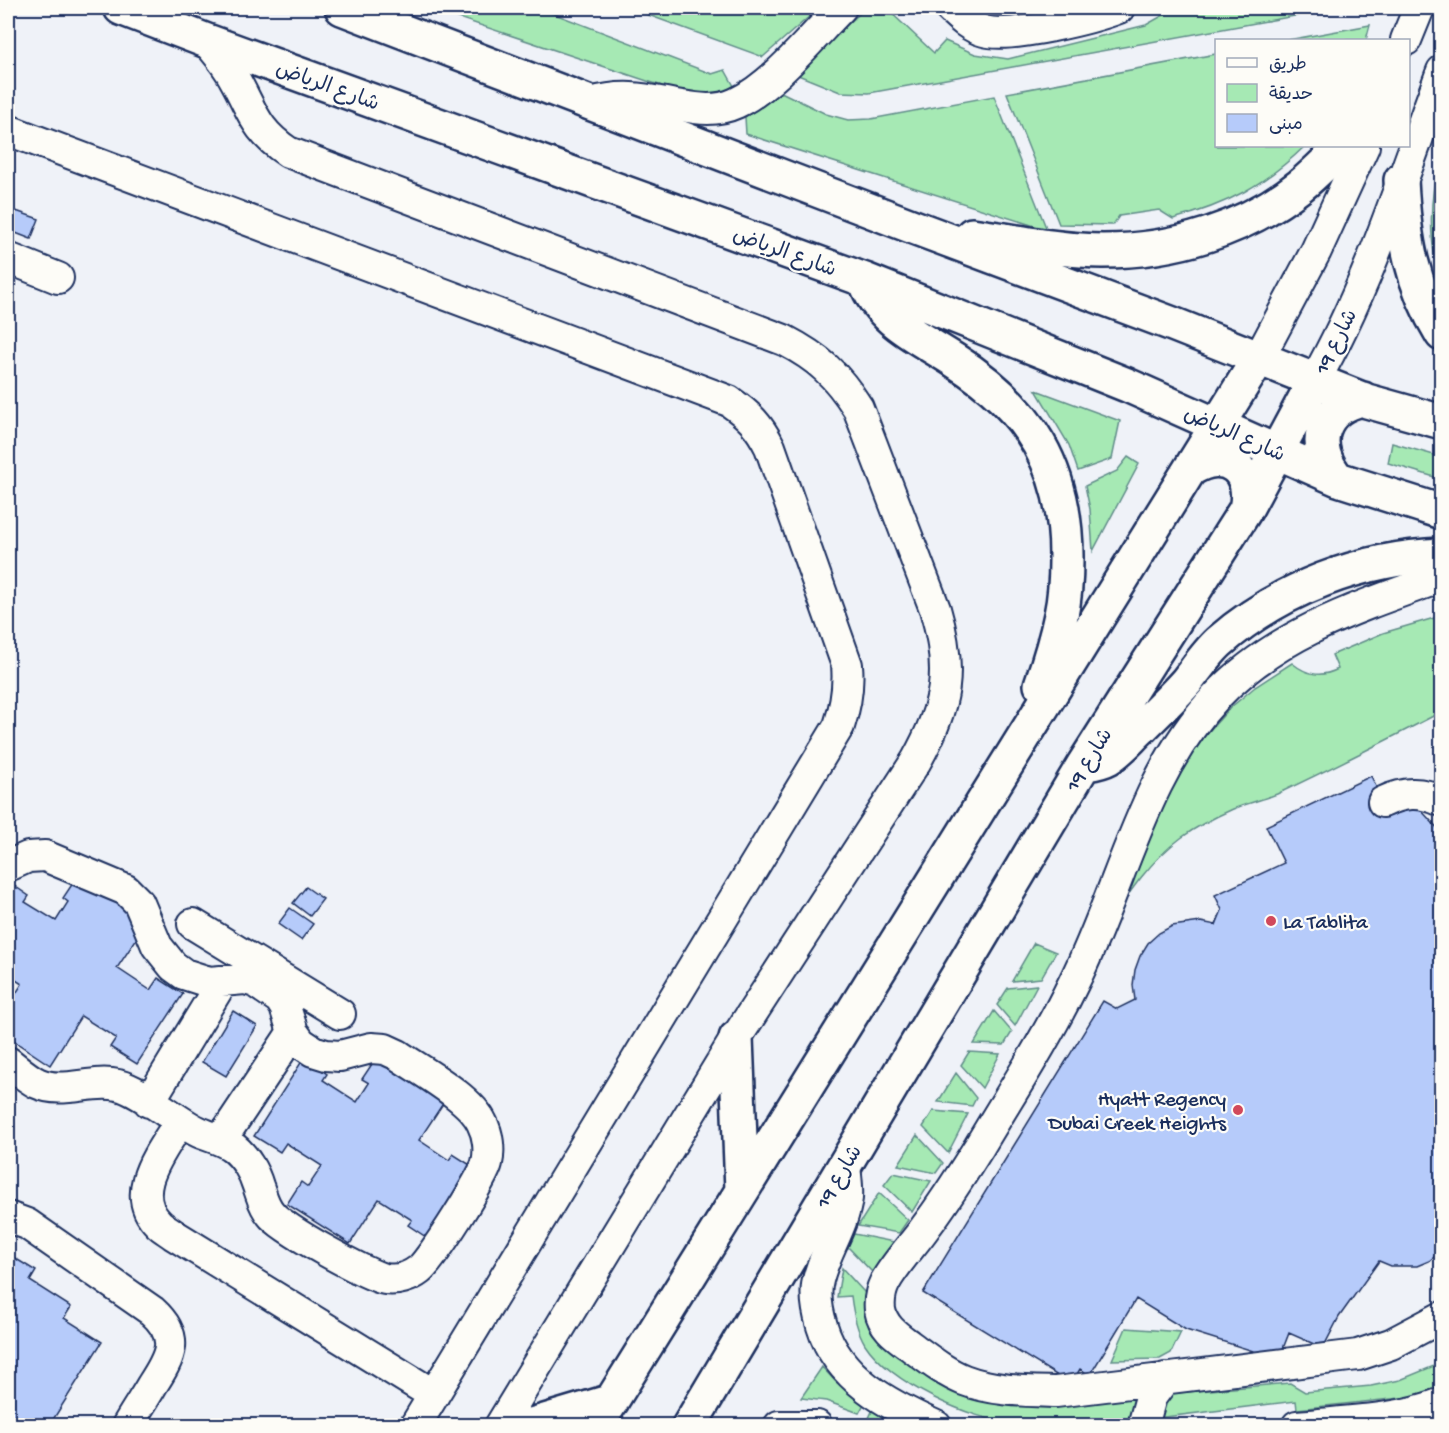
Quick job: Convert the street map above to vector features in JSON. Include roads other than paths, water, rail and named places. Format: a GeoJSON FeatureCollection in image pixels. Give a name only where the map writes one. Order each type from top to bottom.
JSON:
{"type":"FeatureCollection","features":[{"type":"Feature","properties":{"kind":"main road","name":"شارع الرياض"},"geometry":{"type":"LineString","coordinates":[[121,8],[865,280],[1126,385],[1338,479],[1442,512]]}},
{"type":"Feature","properties":{"kind":"main road"},"geometry":{"type":"LineString","coordinates":[[342,8],[1315,381],[1363,399],[1442,422]]}},
{"type":"Feature","properties":{"kind":"main road"},"geometry":{"type":"LineString","coordinates":[[911,226],[1062,248],[1101,251],[1137,250],[1175,244],[1248,219],[1301,185],[1342,147]]}},
{"type":"Feature","properties":{"kind":"main road"},"geometry":{"type":"LineString","coordinates":[[1401,180],[1407,249],[1416,282],[1429,314],[1442,334]]}},
{"type":"Feature","properties":{"kind":"main road"},"geometry":{"type":"LineString","coordinates":[[865,280],[875,302],[892,320],[980,376],[1007,400],[1044,452],[1058,488],[1066,537],[1066,574],[1062,612],[1028,729]]}},
{"type":"Feature","properties":{"kind":"main road"},"geometry":{"type":"LineString","coordinates":[[528,1425],[604,1413],[1259,358]]}},
{"type":"Feature","properties":{"kind":"main road","name":"شارع 19"},"geometry":{"type":"LineString","coordinates":[[689,1425],[1084,764],[1246,509],[1315,381]]}},
{"type":"Feature","properties":{"kind":"main road"},"geometry":{"type":"LineString","coordinates":[[1338,479],[1326,463],[1323,451],[1322,439],[1325,427],[1330,417],[1339,408],[1348,402],[1363,399]]}},
{"type":"Feature","properties":{"kind":"main road"},"geometry":{"type":"LineString","coordinates":[[1191,469],[1202,462],[1216,460],[1229,463],[1240,471],[1247,483],[1249,496],[1246,509]]}},
{"type":"Feature","properties":{"kind":"main road"},"geometry":{"type":"LineString","coordinates":[[1084,764],[1106,759],[1120,748],[1178,691],[1218,644],[1253,616],[1290,595],[1330,577],[1391,561],[1442,555]]}},
{"type":"Feature","properties":{"kind":"main road"},"geometry":{"type":"LineString","coordinates":[[736,1038],[742,1190]]}},
{"type":"Feature","properties":{"kind":"street"},"geometry":{"type":"LineString","coordinates":[[591,103],[610,98],[629,97],[708,110],[723,108],[736,103],[771,79],[841,8]]}},
{"type":"Feature","properties":{"kind":"street"},"geometry":{"type":"LineString","coordinates":[[950,8],[971,26],[985,32],[1000,34],[1016,33],[1081,19],[1119,8]]}},
{"type":"Feature","properties":{"kind":"street"},"geometry":{"type":"LineString","coordinates":[[207,41],[234,78],[251,114],[261,129],[273,142],[288,152],[784,340],[807,351],[827,367],[844,386],[858,408],[943,635],[945,663],[943,697],[933,730],[916,760],[736,1038],[500,1425]]}},
{"type":"Feature","properties":{"kind":"street","name":"شارع 19"},"geometry":{"type":"LineString","coordinates":[[1315,381],[1359,293],[1442,71]]}},
{"type":"Feature","properties":{"kind":"street"},"geometry":{"type":"LineString","coordinates":[[8,130],[729,401],[746,413],[760,429],[770,447],[844,655],[849,686],[846,706],[839,726],[415,1425]]}},
{"type":"Feature","properties":{"kind":"street"},"geometry":{"type":"LineString","coordinates":[[1259,358],[1317,251],[1364,147]]}},
{"type":"Feature","properties":{"kind":"street"},"geometry":{"type":"LineString","coordinates":[[8,258],[58,278]]}},
{"type":"Feature","properties":{"kind":"street"},"geometry":{"type":"LineString","coordinates":[[1442,577],[1341,613],[1292,638],[1252,664],[1216,696],[1186,733],[1161,774],[1074,984],[950,1195],[886,1281],[882,1290],[880,1310],[889,1329],[943,1369],[965,1380],[1018,1391],[1056,1392],[1358,1355],[1391,1344],[1442,1317]]}},
{"type":"Feature","properties":{"kind":"street"},"geometry":{"type":"LineString","coordinates":[[1383,802],[1397,795],[1413,793],[1429,795],[1442,801]]}},
{"type":"Feature","properties":{"kind":"street"},"geometry":{"type":"LineString","coordinates":[[8,866],[28,857],[45,856],[126,890],[139,903],[157,946],[173,966],[184,974],[209,982],[245,979],[255,982],[271,982]]}},
{"type":"Feature","properties":{"kind":"street"},"geometry":{"type":"LineString","coordinates":[[193,924],[271,982],[340,1014]]}},
{"type":"Feature","properties":{"kind":"street"},"geometry":{"type":"LineString","coordinates":[[149,1102],[222,982]]}},
{"type":"Feature","properties":{"kind":"street"},"geometry":{"type":"LineString","coordinates":[[8,1062],[37,1083],[49,1087],[62,1088],[108,1083],[134,1092],[197,1131],[221,1140],[234,1148],[244,1158],[258,1185],[262,1201],[271,1215],[283,1226],[368,1274],[386,1280],[404,1278],[420,1269],[432,1254],[480,1180],[487,1163],[488,1142],[482,1122],[470,1105],[385,1048],[371,1048],[340,1056],[326,1055],[307,1047],[293,1032],[285,1007],[271,982]]}},
{"type":"Feature","properties":{"kind":"street"},"geometry":{"type":"LineString","coordinates":[[221,1140],[293,1032]]}},
{"type":"Feature","properties":{"kind":"street"},"geometry":{"type":"LineString","coordinates":[[180,1121],[153,1167],[145,1186],[147,1206],[158,1223],[434,1395]]}},
{"type":"Feature","properties":{"kind":"street"},"geometry":{"type":"LineString","coordinates":[[844,1166],[847,1189],[844,1209],[818,1285],[817,1308],[824,1330],[836,1357],[876,1395],[936,1425]]}},
{"type":"Feature","properties":{"kind":"street"},"geometry":{"type":"LineString","coordinates":[[8,1217],[27,1224],[163,1321],[170,1334],[171,1349],[166,1363],[126,1425]]}},
{"type":"Feature","properties":{"kind":"street"},"geometry":{"type":"LineString","coordinates":[[1143,1425],[1151,1397],[1165,1378]]}},
{"type":"Feature","properties":{"kind":"street"},"geometry":{"type":"LineString","coordinates":[[1297,1425],[1377,1418],[1431,1408],[1442,1403]]}},
{"type":"Feature","properties":{"kind":"street"},"geometry":{"type":"LineString","coordinates":[[779,1425],[816,1425]]}},
{"type":"Feature","properties":{"kind":"place","name":"La Tablita"},"geometry":{"type":"Point","coordinates":[1271,921]}},
{"type":"Feature","properties":{"kind":"place","name":"Hyatt Regency Dubai Creek Heights"},"geometry":{"type":"Point","coordinates":[1238,1110]}}]}
